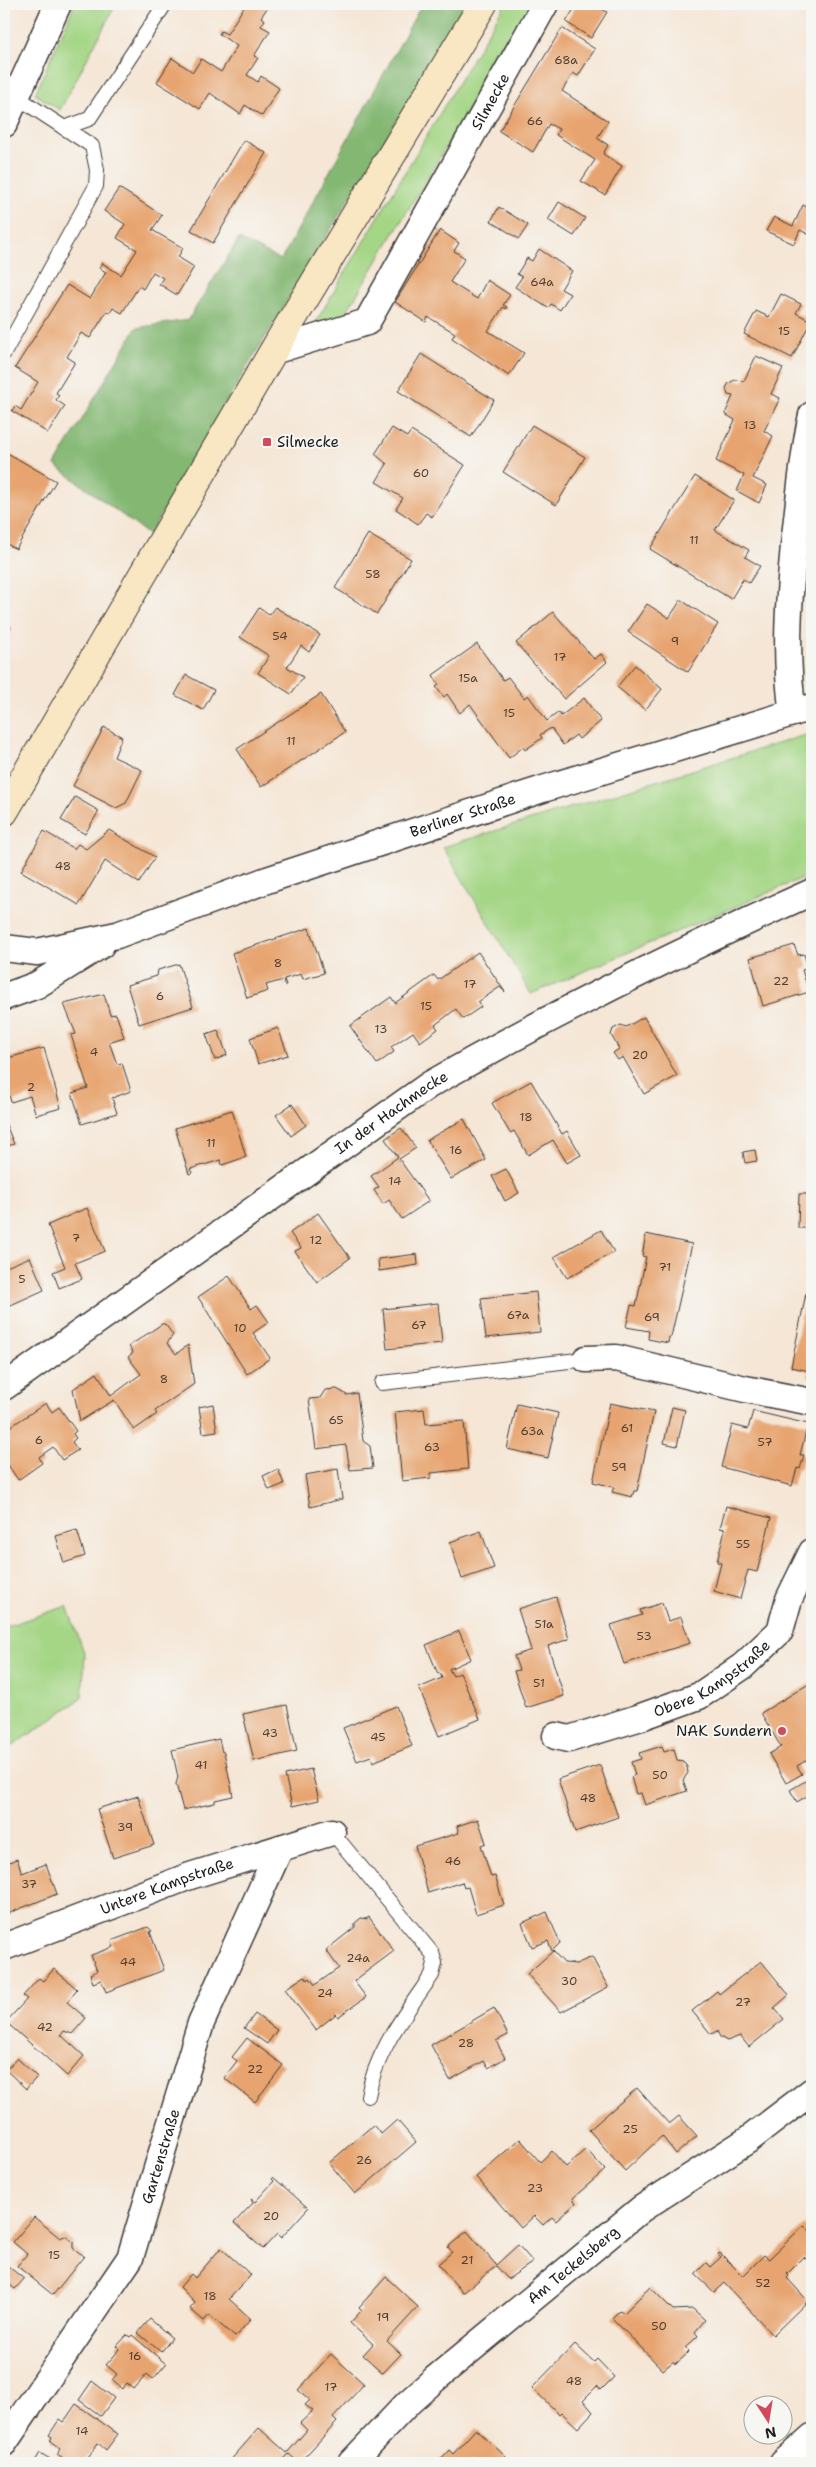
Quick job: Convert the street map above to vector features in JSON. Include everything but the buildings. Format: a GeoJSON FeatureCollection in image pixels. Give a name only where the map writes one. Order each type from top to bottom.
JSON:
{"type":"FeatureCollection","features":[{"type":"Feature","properties":{"kind":"main road"},"geometry":{"type":"LineString","coordinates":[[4,812],[273,351],[483,4]]}},
{"type":"Feature","properties":{"kind":"street"},"geometry":{"type":"LineString","coordinates":[[4,124],[58,4]]}},
{"type":"Feature","properties":{"kind":"street","name":"Silmecke"},"geometry":{"type":"LineString","coordinates":[[273,351],[366,322],[545,4]]}},
{"type":"Feature","properties":{"kind":"street"},"geometry":{"type":"LineString","coordinates":[[802,710],[788,682],[788,623],[804,453],[812,415]]}},
{"type":"Feature","properties":{"kind":"street","name":"Berliner Straße"},"geometry":{"type":"LineString","coordinates":[[4,948],[37,952],[117,935],[267,880],[543,788],[802,710]]}},
{"type":"Feature","properties":{"kind":"street","name":"In der Hachmecke"},"geometry":{"type":"LineString","coordinates":[[4,1386],[429,1085],[494,1048],[705,940],[812,892]]}},
{"type":"Feature","properties":{"kind":"street","name":"Berliner Straße"},"geometry":{"type":"LineString","coordinates":[[4,997],[36,985],[117,935]]}},
{"type":"Feature","properties":{"kind":"street"},"geometry":{"type":"LineString","coordinates":[[586,1359],[616,1358],[746,1389],[812,1402]]}},
{"type":"Feature","properties":{"kind":"street","name":"Obere Kampstraße"},"geometry":{"type":"LineString","coordinates":[[556,1736],[569,1739],[638,1718],[699,1696],[744,1666],[780,1631],[789,1599],[812,1552]]}},
{"type":"Feature","properties":{"kind":"street","name":"Untere Kampstraße"},"geometry":{"type":"LineString","coordinates":[[4,1947],[190,1876],[332,1832]]}},
{"type":"Feature","properties":{"kind":"street","name":"Gartenstraße"},"geometry":{"type":"LineString","coordinates":[[4,2443],[130,2258],[201,2023],[280,1848]]}},
{"type":"Feature","properties":{"kind":"street","name":"Am Teckelsberg"},"geometry":{"type":"LineString","coordinates":[[351,2463],[408,2404],[442,2373],[614,2230],[662,2194],[748,2140],[812,2091]]}},
{"type":"Feature","properties":{"kind":"street"},"geometry":{"type":"LineString","coordinates":[[783,2463],[812,2437]]}},
{"type":"Feature","properties":{"kind":"lane"},"geometry":{"type":"LineString","coordinates":[[64,128],[89,119],[165,4]]}},
{"type":"Feature","properties":{"kind":"lane"},"geometry":{"type":"LineString","coordinates":[[4,353],[96,186],[97,170],[92,146],[17,97]]}},
{"type":"Feature","properties":{"kind":"lane"},"geometry":{"type":"LineString","coordinates":[[382,1383],[586,1359]]}},
{"type":"Feature","properties":{"kind":"lane"},"geometry":{"type":"LineString","coordinates":[[332,1832],[432,1953],[435,1963],[432,1975],[379,2058],[368,2096]]}},
{"type":"Feature","properties":{"kind":"green space"},"geometry":{"type":"Polygon","coordinates":[[[75,4],[116,4],[60,110],[35,94],[75,4]]]}},
{"type":"Feature","properties":{"kind":"green space"},"geometry":{"type":"Polygon","coordinates":[[[422,4],[467,4],[231,394],[149,535],[55,465],[136,328],[188,320],[239,239],[281,260],[422,4]]]}},
{"type":"Feature","properties":{"kind":"green space"},"geometry":{"type":"Polygon","coordinates":[[[505,4],[532,4],[338,326],[307,337],[505,4]]]}},
{"type":"Feature","properties":{"kind":"green space"},"geometry":{"type":"Polygon","coordinates":[[[812,733],[812,874],[531,994],[443,847],[812,733]]]}},
{"type":"Feature","properties":{"kind":"green space"},"geometry":{"type":"Polygon","coordinates":[[[67,1606],[85,1655],[82,1698],[4,1752],[4,1627],[67,1606]]]}},
{"type":"Feature","properties":{"kind":"place","name":"Silmecke"},"geometry":{"type":"Point","coordinates":[267,442]}},
{"type":"Feature","properties":{"kind":"place","name":"NAK Sundern"},"geometry":{"type":"Point","coordinates":[782,1731]}}]}
